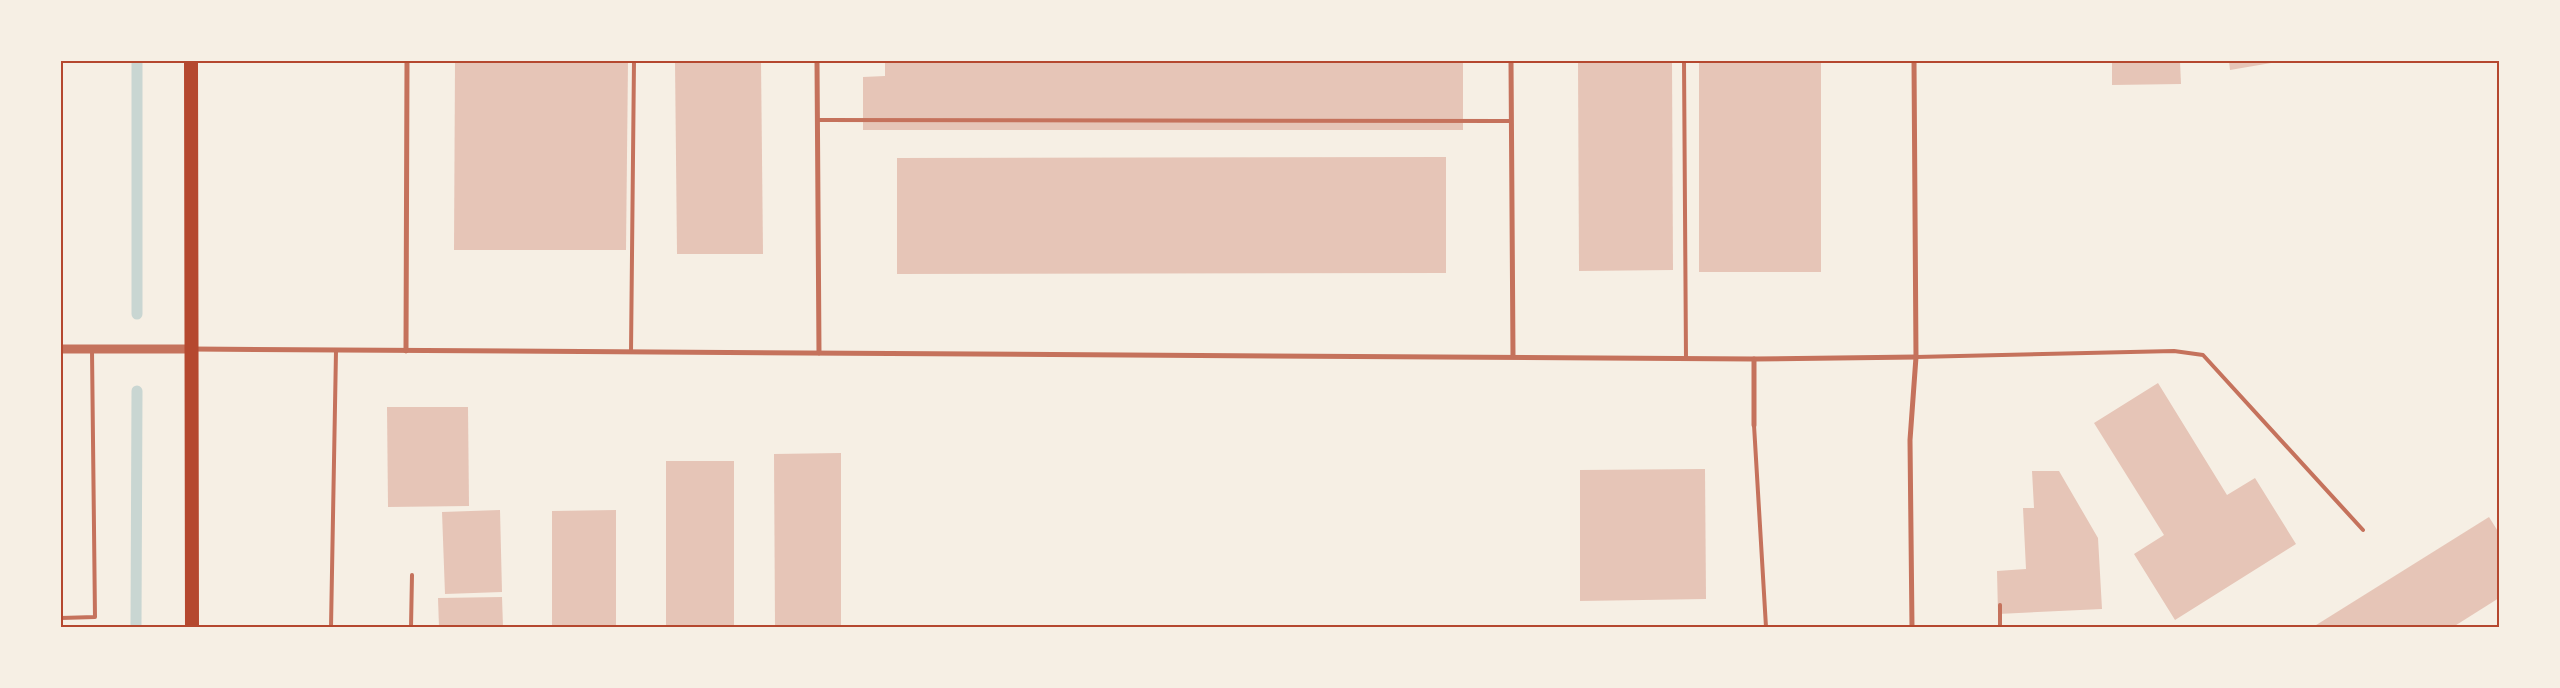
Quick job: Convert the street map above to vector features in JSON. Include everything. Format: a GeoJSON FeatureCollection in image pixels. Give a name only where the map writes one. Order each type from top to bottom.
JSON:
{"type":"FeatureCollection","features":[{"type":"Feature","properties":{"kind":"highway"},"geometry":{"type":"LineString","coordinates":[[191,61],[190,349],[192,627]]}},
{"type":"Feature","properties":{"kind":"street"},"geometry":{"type":"LineString","coordinates":[[406,351],[407,61]]}},
{"type":"Feature","properties":{"kind":"street"},"geometry":{"type":"LineString","coordinates":[[817,61],[818,353]]}},
{"type":"Feature","properties":{"kind":"street"},"geometry":{"type":"LineString","coordinates":[[1511,61],[1513,356]]}},
{"type":"Feature","properties":{"kind":"street"},"geometry":{"type":"LineString","coordinates":[[1912,627],[1910,440],[1916,357],[1914,61]]}},
{"type":"Feature","properties":{"kind":"street"},"geometry":{"type":"LineString","coordinates":[[61,349],[1513,356],[1754,359],[1916,357]]}},
{"type":"Feature","properties":{"kind":"street"},"geometry":{"type":"LineString","coordinates":[[1754,359],[1754,425]]}},
{"type":"Feature","properties":{"kind":"lane"},"geometry":{"type":"LineString","coordinates":[[631,352],[634,61]]}},
{"type":"Feature","properties":{"kind":"lane"},"geometry":{"type":"LineString","coordinates":[[1684,61],[1686,358]]}},
{"type":"Feature","properties":{"kind":"lane"},"geometry":{"type":"LineString","coordinates":[[817,120],[1511,121]]}},
{"type":"Feature","properties":{"kind":"lane"},"geometry":{"type":"LineString","coordinates":[[61,618],[95,617],[92,349]]}},
{"type":"Feature","properties":{"kind":"lane"},"geometry":{"type":"LineString","coordinates":[[331,627],[336,351]]}},
{"type":"Feature","properties":{"kind":"lane"},"geometry":{"type":"LineString","coordinates":[[1916,357],[2174,351],[2203,355],[2363,530]]}},
{"type":"Feature","properties":{"kind":"lane"},"geometry":{"type":"LineString","coordinates":[[1754,425],[1766,627]]}},
{"type":"Feature","properties":{"kind":"lane"},"geometry":{"type":"LineString","coordinates":[[411,627],[412,574]]}},
{"type":"Feature","properties":{"kind":"lane"},"geometry":{"type":"LineString","coordinates":[[2000,605],[2000,627]]}},
{"type":"Feature","properties":{"kind":"building"},"geometry":{"type":"Polygon","coordinates":[[[455,61],[628,61],[626,250],[454,250],[455,61]]]}},
{"type":"Feature","properties":{"kind":"building"},"geometry":{"type":"Polygon","coordinates":[[[675,61],[761,61],[763,254],[677,254],[675,61]]]}},
{"type":"Feature","properties":{"kind":"building"},"geometry":{"type":"Polygon","coordinates":[[[885,61],[1463,61],[1463,130],[863,130],[863,77],[885,76],[885,61]]]}},
{"type":"Feature","properties":{"kind":"building"},"geometry":{"type":"Polygon","coordinates":[[[1578,61],[1672,61],[1673,270],[1579,271],[1578,61]]]}},
{"type":"Feature","properties":{"kind":"building"},"geometry":{"type":"Polygon","coordinates":[[[1699,61],[1821,61],[1821,272],[1699,272],[1699,61]]]}},
{"type":"Feature","properties":{"kind":"building"},"geometry":{"type":"Polygon","coordinates":[[[2112,61],[2180,61],[2181,84],[2112,85],[2112,61]]]}},
{"type":"Feature","properties":{"kind":"building"},"geometry":{"type":"Polygon","coordinates":[[[2229,61],[2277,61],[2277,62],[2230,70],[2229,61]]]}},
{"type":"Feature","properties":{"kind":"building"},"geometry":{"type":"Polygon","coordinates":[[[1446,157],[1446,273],[897,274],[897,158],[1446,157]]]}},
{"type":"Feature","properties":{"kind":"building"},"geometry":{"type":"Polygon","coordinates":[[[2158,383],[2227,495],[2255,478],[2296,544],[2175,620],[2134,554],[2164,535],[2094,423],[2158,383]]]}},
{"type":"Feature","properties":{"kind":"building"},"geometry":{"type":"Polygon","coordinates":[[[387,407],[468,407],[469,506],[388,507],[387,407]]]}},
{"type":"Feature","properties":{"kind":"building"},"geometry":{"type":"Polygon","coordinates":[[[841,453],[841,627],[775,627],[774,454],[841,453]]]}},
{"type":"Feature","properties":{"kind":"building"},"geometry":{"type":"Polygon","coordinates":[[[666,461],[734,461],[734,627],[666,627],[666,461]]]}},
{"type":"Feature","properties":{"kind":"building"},"geometry":{"type":"Polygon","coordinates":[[[1705,469],[1706,599],[1580,601],[1580,470],[1705,469]]]}},
{"type":"Feature","properties":{"kind":"building"},"geometry":{"type":"Polygon","coordinates":[[[2032,471],[2059,471],[2098,538],[2102,609],[1998,614],[1997,571],[2026,569],[2023,508],[2034,508],[2032,471]]]}},
{"type":"Feature","properties":{"kind":"building"},"geometry":{"type":"Polygon","coordinates":[[[500,510],[502,592],[445,594],[442,512],[500,510]]]}},
{"type":"Feature","properties":{"kind":"building"},"geometry":{"type":"Polygon","coordinates":[[[616,510],[616,627],[552,627],[552,511],[616,510]]]}},
{"type":"Feature","properties":{"kind":"building"},"geometry":{"type":"Polygon","coordinates":[[[2489,517],[2499,533],[2499,598],[2453,627],[2313,627],[2489,517]]]}},
{"type":"Feature","properties":{"kind":"building"},"geometry":{"type":"Polygon","coordinates":[[[502,597],[503,627],[439,627],[438,598],[502,597]]]}},
{"type":"Feature","properties":{"kind":"waterway"},"geometry":{"type":"LineString","coordinates":[[137,61],[137,314]]}},
{"type":"Feature","properties":{"kind":"waterway"},"geometry":{"type":"LineString","coordinates":[[136,627],[137,391]]}}]}
